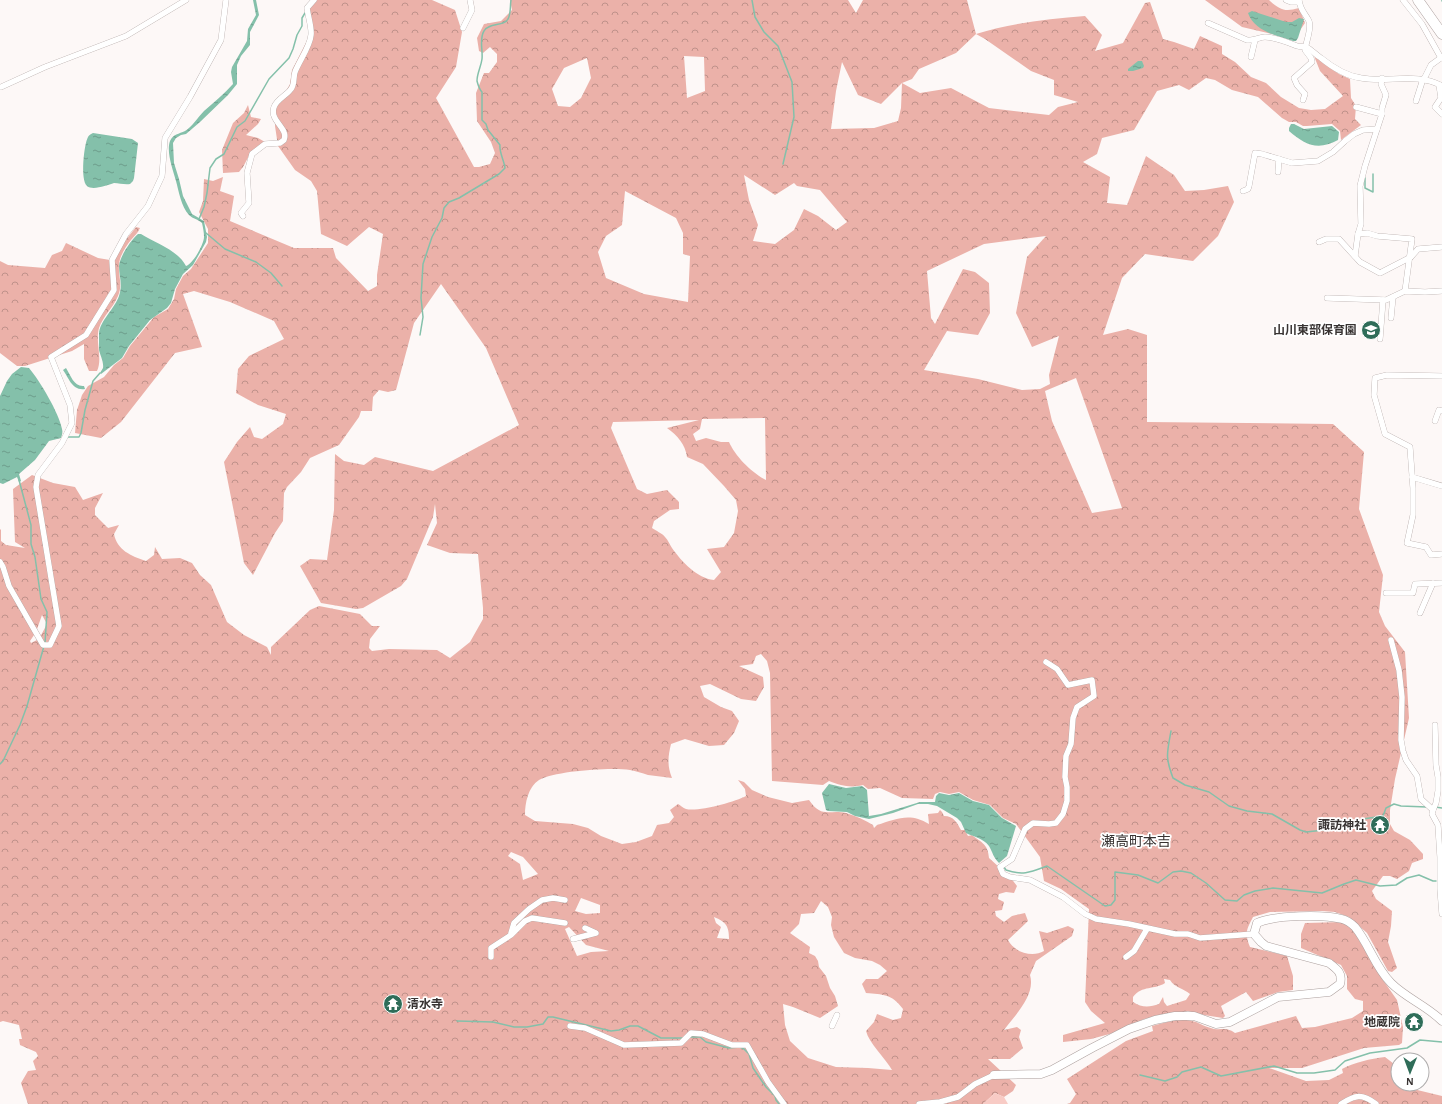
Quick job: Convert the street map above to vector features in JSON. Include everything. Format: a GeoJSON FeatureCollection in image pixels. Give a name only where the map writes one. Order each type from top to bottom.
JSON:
{"type":"FeatureCollection","features":[{"type":"Feature","properties":{"kind":"highway"},"geometry":{"type":"LineString","coordinates":[[1418,0],[1442,34]]}},
{"type":"Feature","properties":{"kind":"highway"},"geometry":{"type":"LineString","coordinates":[[1427,0],[1442,23]]}},
{"type":"Feature","properties":{"kind":"street"},"geometry":{"type":"LineString","coordinates":[[1,87],[126,36],[186,0]]}},
{"type":"Feature","properties":{"kind":"street"},"geometry":{"type":"LineString","coordinates":[[0,562],[9,586],[42,645],[50,645],[59,626],[36,487],[38,475],[62,443],[72,423],[70,405],[51,357],[86,335],[114,290],[112,260],[126,234],[148,206],[162,176],[165,138],[190,97],[221,40],[226,0]]}},
{"type":"Feature","properties":{"kind":"street"},"geometry":{"type":"LineString","coordinates":[[243,216],[242,213],[249,203],[247,173],[252,154],[265,144],[280,143],[286,136],[274,116],[273,108],[276,102],[290,90],[293,85],[296,71],[312,35],[306,8],[314,0]]}},
{"type":"Feature","properties":{"kind":"street"},"geometry":{"type":"LineString","coordinates":[[463,28],[472,10],[470,0]]}},
{"type":"Feature","properties":{"kind":"street"},"geometry":{"type":"LineString","coordinates":[[1286,0],[1291,2],[1299,1],[1302,12],[1309,21],[1310,27],[1305,47],[1306,51],[1312,58],[1312,62],[1294,78],[1297,86],[1305,94],[1303,100]]}},
{"type":"Feature","properties":{"kind":"street"},"geometry":{"type":"LineString","coordinates":[[1403,0],[1422,24],[1442,58],[1431,65],[1423,79],[1416,101]]}},
{"type":"Feature","properties":{"kind":"street"},"geometry":{"type":"LineString","coordinates":[[1208,23],[1247,40],[1270,37],[1305,47],[1329,64],[1352,76],[1370,79],[1423,79],[1441,85],[1441,98],[1436,107],[1442,114]]}},
{"type":"Feature","properties":{"kind":"street"},"geometry":{"type":"LineString","coordinates":[[1251,57],[1255,40]]}},
{"type":"Feature","properties":{"kind":"street"},"geometry":{"type":"LineString","coordinates":[[1354,256],[1361,224],[1360,186],[1382,114],[1382,108],[1386,95],[1381,84],[1382,78]]}},
{"type":"Feature","properties":{"kind":"street"},"geometry":{"type":"LineString","coordinates":[[1356,107],[1382,114]]}},
{"type":"Feature","properties":{"kind":"street"},"geometry":{"type":"LineString","coordinates":[[1243,191],[1248,189],[1249,186],[1255,153],[1292,162],[1318,161],[1333,152],[1354,134],[1363,130],[1377,129]]}},
{"type":"Feature","properties":{"kind":"street"},"geometry":{"type":"LineString","coordinates":[[1278,172],[1279,159]]}},
{"type":"Feature","properties":{"kind":"street"},"geometry":{"type":"LineString","coordinates":[[1358,234],[1367,233],[1377,236],[1412,239],[1405,291]]}},
{"type":"Feature","properties":{"kind":"street"},"geometry":{"type":"LineString","coordinates":[[1319,242],[1326,239],[1339,239],[1360,262],[1380,272],[1410,257],[1418,249],[1442,247]]}},
{"type":"Feature","properties":{"kind":"street"},"geometry":{"type":"LineString","coordinates":[[1327,298],[1383,300],[1405,291],[1442,291]]}},
{"type":"Feature","properties":{"kind":"street"},"geometry":{"type":"LineString","coordinates":[[1391,318],[1393,297]]}},
{"type":"Feature","properties":{"kind":"street"},"geometry":{"type":"LineString","coordinates":[[1380,339],[1383,300]]}},
{"type":"Feature","properties":{"kind":"street"},"geometry":{"type":"LineString","coordinates":[[1442,376],[1387,375],[1375,378],[1374,395],[1385,434],[1410,447],[1412,515],[1407,543],[1426,547],[1431,555],[1442,554]]}},
{"type":"Feature","properties":{"kind":"street"},"geometry":{"type":"LineString","coordinates":[[1435,421],[1439,410],[1442,411]]}},
{"type":"Feature","properties":{"kind":"street"},"geometry":{"type":"LineString","coordinates":[[1412,477],[1442,486]]}},
{"type":"Feature","properties":{"kind":"street"},"geometry":{"type":"LineString","coordinates":[[1420,613],[1433,583]]}},
{"type":"Feature","properties":{"kind":"street"},"geometry":{"type":"LineString","coordinates":[[1386,593],[1413,594],[1415,584],[1442,583]]}},
{"type":"Feature","properties":{"kind":"street"},"geometry":{"type":"LineString","coordinates":[[1391,640],[1399,670],[1402,697],[1402,751],[1409,766],[1417,776],[1421,800],[1432,810],[1432,814],[1440,824],[1440,889],[1442,914]]}},
{"type":"Feature","properties":{"kind":"street"},"geometry":{"type":"LineString","coordinates":[[1046,662],[1057,670],[1068,685],[1092,680],[1094,696],[1077,707],[1073,718],[1071,744],[1066,756],[1065,777],[1067,801],[1063,814],[1056,823],[1033,823],[1025,829],[1012,859],[1000,867],[1003,874],[1010,877],[1030,880],[1039,884],[1063,897],[1085,914],[1096,919],[1130,924],[1175,934],[1188,934],[1200,938],[1254,934]]}},
{"type":"Feature","properties":{"kind":"street"},"geometry":{"type":"LineString","coordinates":[[1432,810],[1436,803],[1438,791],[1435,725]]}},
{"type":"Feature","properties":{"kind":"street"},"geometry":{"type":"LineString","coordinates":[[511,935],[514,923],[529,909],[542,900],[553,898],[564,900]]}},
{"type":"Feature","properties":{"kind":"street"},"geometry":{"type":"LineString","coordinates":[[1254,934],[1258,923],[1268,919],[1321,916],[1343,919],[1354,926],[1380,970],[1388,980],[1442,1021]]}},
{"type":"Feature","properties":{"kind":"street"},"geometry":{"type":"LineString","coordinates":[[492,957],[491,948],[511,935],[525,921],[532,918],[565,923]]}},
{"type":"Feature","properties":{"kind":"street"},"geometry":{"type":"LineString","coordinates":[[573,938],[596,933],[585,928]]}},
{"type":"Feature","properties":{"kind":"street"},"geometry":{"type":"LineString","coordinates":[[1126,958],[1134,951],[1147,929]]}},
{"type":"Feature","properties":{"kind":"street"},"geometry":{"type":"LineString","coordinates":[[919,1104],[940,1102],[958,1097],[975,1084],[994,1075],[1042,1074],[1129,1029],[1155,1020],[1176,1016],[1194,1016],[1206,1022],[1216,1024],[1230,1022],[1278,996],[1329,992],[1340,984],[1342,979],[1341,974],[1337,969],[1328,963],[1266,946],[1254,934]]}},
{"type":"Feature","properties":{"kind":"street"},"geometry":{"type":"LineString","coordinates":[[832,1026],[837,1015]]}},
{"type":"Feature","properties":{"kind":"street"},"geometry":{"type":"LineString","coordinates":[[570,1026],[585,1028],[624,1045],[681,1043],[691,1033],[702,1034],[732,1045],[747,1045],[768,1082],[784,1104]]}},
{"type":"Feature","properties":{"kind":"street"},"geometry":{"type":"LineString","coordinates":[[1341,1104],[1353,1096],[1367,1097],[1376,1104]]}},
{"type":"Feature","properties":{"kind":"green space"},"geometry":{"type":"Polygon","coordinates":[[[317,0],[432,0],[455,10],[462,32],[456,67],[436,98],[474,167],[490,164],[495,153],[491,142],[477,121],[476,93],[484,73],[489,73],[497,62],[497,54],[490,47],[483,53],[479,51],[477,38],[484,24],[501,21],[512,10],[510,0],[848,0],[856,13],[863,0],[967,0],[976,34],[1030,22],[1085,16],[1102,35],[1095,51],[1123,43],[1145,3],[1150,2],[1163,39],[1194,49],[1200,36],[1222,46],[1222,54],[1235,62],[1251,77],[1266,83],[1281,97],[1299,108],[1311,110],[1325,109],[1343,96],[1320,71],[1314,56],[1339,74],[1350,79],[1351,98],[1356,106],[1355,119],[1361,125],[1341,140],[1340,131],[1332,124],[1303,126],[1296,122],[1289,122],[1282,118],[1258,97],[1232,90],[1215,80],[1206,78],[1189,90],[1179,85],[1157,91],[1134,130],[1102,138],[1097,154],[1083,162],[1110,177],[1107,203],[1127,205],[1146,156],[1174,175],[1185,191],[1204,190],[1228,186],[1234,202],[1218,236],[1193,261],[1145,254],[1122,278],[1103,335],[1128,329],[1147,335],[1147,422],[1333,424],[1364,452],[1359,509],[1383,575],[1379,612],[1385,626],[1405,652],[1409,718],[1395,779],[1390,810],[1390,824],[1394,831],[1410,840],[1423,854],[1423,859],[1412,863],[1409,871],[1397,879],[1390,876],[1383,876],[1372,891],[1376,899],[1392,911],[1388,942],[1397,968],[1392,972],[1388,971],[1367,933],[1349,917],[1335,912],[1322,911],[1270,912],[1253,917],[1247,931],[1248,942],[1250,947],[1287,956],[1293,976],[1293,990],[1278,992],[1253,1001],[1246,992],[1221,1006],[1225,1016],[1223,1018],[1188,1011],[1144,1019],[1117,1032],[1091,1039],[1063,1042],[1063,1035],[1105,1023],[1091,1011],[1085,1002],[1089,909],[1061,889],[1044,881],[1040,857],[1016,824],[1003,818],[990,805],[973,800],[959,792],[949,794],[940,792],[935,794],[933,799],[902,798],[880,788],[868,789],[863,785],[846,786],[829,781],[823,785],[772,781],[770,673],[767,661],[761,654],[756,656],[753,664],[739,666],[763,677],[764,687],[756,701],[741,699],[710,684],[700,686],[704,697],[721,707],[732,711],[739,721],[734,733],[724,745],[709,746],[685,739],[671,744],[668,761],[672,778],[648,775],[637,771],[621,769],[583,770],[547,777],[539,780],[532,787],[527,800],[525,815],[535,821],[573,824],[588,828],[601,836],[622,844],[636,842],[652,836],[657,825],[669,823],[674,817],[670,810],[678,804],[686,809],[692,810],[725,804],[746,796],[745,789],[738,780],[744,782],[752,790],[768,797],[792,803],[809,800],[814,806],[822,811],[850,814],[870,823],[874,828],[877,825],[909,817],[922,820],[929,824],[928,814],[938,813],[940,810],[944,816],[955,820],[961,830],[965,830],[968,836],[972,835],[984,844],[989,858],[1010,877],[1017,886],[1014,893],[1006,892],[999,894],[998,899],[1004,902],[1002,910],[995,911],[996,916],[1004,922],[1012,916],[1025,913],[1028,921],[1008,940],[1014,948],[1029,954],[1039,953],[1044,951],[1039,931],[1047,933],[1068,926],[1074,929],[1072,936],[1036,961],[1030,975],[1030,990],[1027,997],[1019,1011],[1004,1030],[1017,1027],[1021,1030],[1019,1037],[1023,1048],[1010,1059],[988,1059],[1016,1085],[1013,1091],[1004,1097],[995,1093],[983,1104],[28,1104],[21,1083],[28,1071],[36,1070],[33,1061],[38,1056],[36,1052],[20,1045],[19,1039],[22,1039],[19,1025],[3,1021],[0,1022],[0,529],[1,541],[6,545],[25,548],[15,542],[13,489],[32,475],[53,483],[75,487],[83,500],[103,493],[95,508],[95,515],[108,528],[119,525],[114,534],[121,548],[135,557],[146,561],[154,555],[155,547],[162,559],[180,558],[192,563],[200,575],[211,585],[227,622],[244,635],[267,647],[271,655],[271,647],[310,610],[319,606],[360,614],[372,626],[380,626],[370,639],[369,648],[372,651],[389,649],[437,650],[450,658],[470,642],[483,619],[478,554],[450,553],[427,545],[437,523],[435,504],[433,517],[407,579],[401,586],[363,608],[356,609],[321,603],[300,566],[310,559],[327,560],[334,510],[335,454],[344,461],[364,465],[375,457],[433,471],[519,425],[486,348],[441,284],[414,323],[396,390],[388,392],[379,390],[373,397],[372,411],[361,411],[359,417],[339,445],[310,458],[301,472],[287,487],[284,493],[283,521],[253,575],[244,563],[224,462],[237,442],[250,427],[254,437],[262,439],[283,424],[286,414],[258,405],[236,393],[238,369],[249,356],[284,339],[274,321],[230,302],[194,291],[183,294],[202,347],[175,353],[121,422],[101,438],[75,433],[77,410],[82,395],[88,386],[104,377],[114,365],[123,358],[130,346],[154,317],[168,309],[174,299],[176,289],[183,276],[191,269],[208,243],[208,229],[199,212],[203,201],[204,179],[213,181],[223,177],[220,191],[234,196],[230,221],[294,248],[333,248],[336,258],[368,291],[377,286],[377,275],[383,234],[369,227],[347,246],[321,234],[317,191],[311,181],[295,170],[278,146],[275,126],[275,110],[290,84],[292,70],[310,35],[309,9],[317,0]],[[976,34],[956,53],[919,69],[912,79],[902,83],[920,93],[951,88],[989,108],[1049,115],[1058,107],[1078,102],[1054,95],[1054,80],[1031,71],[976,34]],[[684,56],[687,98],[705,91],[704,57],[684,56]],[[587,58],[564,68],[552,89],[558,106],[570,107],[581,98],[591,78],[587,58]],[[842,62],[836,91],[831,129],[874,128],[898,121],[901,108],[902,83],[881,104],[858,95],[842,62]],[[744,175],[749,200],[758,225],[753,241],[775,244],[794,230],[804,209],[818,216],[836,230],[847,222],[820,190],[797,186],[794,183],[775,195],[744,175]],[[625,191],[622,225],[606,236],[598,252],[606,278],[644,294],[688,302],[690,256],[683,254],[683,233],[676,218],[625,191]],[[1046,236],[984,244],[927,271],[931,318],[935,324],[963,269],[975,272],[989,283],[990,313],[978,335],[947,331],[924,370],[978,379],[1022,390],[1040,389],[1050,384],[1049,375],[1059,336],[1032,347],[1016,313],[1027,257],[1046,236]],[[1076,378],[1045,391],[1052,421],[1092,513],[1122,508],[1076,378]],[[765,418],[702,419],[700,429],[693,434],[696,441],[706,438],[721,442],[729,442],[735,453],[744,464],[766,480],[765,418]],[[699,420],[613,422],[611,428],[637,489],[647,494],[667,490],[679,502],[679,509],[670,510],[654,521],[652,528],[664,536],[685,564],[696,573],[708,579],[714,580],[721,572],[707,549],[724,547],[734,533],[738,511],[736,500],[703,464],[687,457],[685,448],[667,428],[699,420]],[[42,615],[36,632],[30,641],[31,643],[39,639],[47,624],[42,615]],[[511,852],[508,856],[520,864],[523,880],[538,874],[523,857],[511,852]],[[581,898],[575,911],[586,914],[600,913],[600,905],[581,898]],[[821,901],[814,913],[801,914],[799,924],[790,933],[810,947],[809,953],[815,956],[818,961],[819,967],[826,976],[838,1006],[820,1018],[783,1004],[785,1025],[790,1041],[808,1058],[836,1067],[892,1070],[870,1040],[866,1031],[874,1022],[877,1014],[893,1020],[901,1018],[903,1009],[891,997],[866,993],[862,984],[866,979],[878,979],[887,971],[872,961],[855,958],[844,953],[834,937],[831,925],[832,917],[828,907],[821,901]],[[714,917],[716,923],[721,927],[717,938],[729,939],[726,925],[714,917]],[[569,927],[565,929],[577,956],[591,952],[609,951],[586,945],[569,927]],[[1164,979],[1165,983],[1161,985],[1144,989],[1133,997],[1133,1002],[1143,1006],[1152,1006],[1159,1004],[1163,997],[1167,1006],[1186,1000],[1190,994],[1174,985],[1170,980],[1164,979]]]}},
{"type":"Feature","properties":{"kind":"green space"},"geometry":{"type":"Polygon","coordinates":[[[1205,0],[1269,0],[1276,6],[1286,10],[1299,8],[1305,23],[1294,39],[1242,27],[1205,0]]]}},
{"type":"Feature","properties":{"kind":"green space"},"geometry":{"type":"Polygon","coordinates":[[[248,105],[251,117],[261,119],[258,124],[246,135],[258,138],[265,142],[251,152],[239,172],[223,173],[222,150],[233,123],[244,113],[248,105]]]}},
{"type":"Feature","properties":{"kind":"green space"},"geometry":{"type":"Polygon","coordinates":[[[136,227],[140,228],[127,245],[119,262],[120,288],[118,296],[99,328],[99,366],[97,371],[89,371],[84,359],[84,344],[72,351],[25,366],[17,366],[0,353],[0,261],[8,265],[45,268],[52,255],[62,251],[66,243],[98,258],[110,260],[136,227]]]}},
{"type":"Feature","properties":{"kind":"green space"},"geometry":{"type":"Polygon","coordinates":[[[1343,922],[1353,930],[1383,980],[1397,1000],[1403,1027],[1402,1043],[1399,1045],[1364,1048],[1302,1068],[1269,1068],[1306,1081],[1329,1080],[1343,1073],[1342,1069],[1352,1064],[1385,1057],[1390,1061],[1390,1092],[1426,1092],[1442,1096],[1442,1104],[1067,1104],[1070,1103],[1076,1094],[1067,1079],[1126,1041],[1153,1031],[1152,1026],[1185,1020],[1196,1022],[1214,1029],[1227,1029],[1235,1033],[1296,1016],[1302,1028],[1315,1027],[1352,1018],[1363,1011],[1363,1001],[1355,999],[1347,989],[1347,976],[1341,965],[1301,948],[1301,934],[1305,923],[1343,922]]]}},
{"type":"Feature","properties":{"kind":"shaded area"},"geometry":{"type":"Polygon","coordinates":[[[995,1093],[1004,1097],[1008,1104],[983,1104],[995,1093]]]}},
{"type":"Feature","properties":{"kind":"water"},"geometry":{"type":"Polygon","coordinates":[[[253,0],[256,0],[259,15],[250,32],[250,45],[241,56],[237,65],[237,84],[228,95],[200,122],[186,134],[176,138],[173,143],[174,163],[183,196],[192,214],[204,221],[207,237],[206,242],[193,265],[183,274],[175,289],[171,303],[167,308],[150,320],[129,346],[122,358],[101,374],[100,373],[103,366],[99,350],[100,329],[119,296],[121,288],[119,266],[126,248],[132,240],[138,234],[141,234],[172,251],[186,266],[195,258],[204,240],[202,223],[189,215],[182,203],[170,161],[169,145],[170,141],[176,134],[185,131],[192,125],[204,111],[223,95],[233,84],[231,72],[232,67],[247,41],[248,29],[256,15],[253,0]]]}},
{"type":"Feature","properties":{"kind":"water"},"geometry":{"type":"Polygon","coordinates":[[[1252,11],[1286,22],[1292,22],[1299,18],[1304,19],[1298,38],[1296,41],[1293,41],[1267,32],[1255,24],[1251,19],[1248,13],[1252,11]]]}},
{"type":"Feature","properties":{"kind":"water"},"geometry":{"type":"Polygon","coordinates":[[[1138,61],[1142,61],[1144,66],[1143,68],[1128,71],[1128,69],[1138,61]]]}},
{"type":"Feature","properties":{"kind":"water"},"geometry":{"type":"Polygon","coordinates":[[[1291,124],[1304,129],[1332,126],[1339,132],[1338,140],[1318,146],[1306,143],[1289,131],[1291,124]]]}},
{"type":"Feature","properties":{"kind":"water"},"geometry":{"type":"Polygon","coordinates":[[[93,133],[132,139],[138,143],[134,178],[130,184],[114,183],[96,188],[87,186],[83,170],[84,154],[88,137],[93,133]]]}},
{"type":"Feature","properties":{"kind":"water"},"geometry":{"type":"Polygon","coordinates":[[[21,367],[29,368],[43,389],[60,422],[62,434],[61,438],[49,441],[35,460],[19,474],[21,481],[19,482],[17,477],[3,484],[0,483],[0,396],[12,374],[21,367]]]}},
{"type":"Feature","properties":{"kind":"water"},"geometry":{"type":"Polygon","coordinates":[[[66,368],[75,383],[84,386],[85,389],[77,388],[71,383],[63,370],[66,368]]]}},
{"type":"Feature","properties":{"kind":"water"},"geometry":{"type":"Polygon","coordinates":[[[829,784],[846,788],[862,786],[867,790],[869,816],[881,814],[920,802],[935,802],[936,796],[939,793],[949,795],[959,793],[973,801],[989,805],[1002,818],[1016,826],[1007,856],[999,863],[995,859],[987,843],[966,833],[961,822],[957,818],[937,806],[918,804],[893,813],[869,819],[855,816],[847,812],[828,811],[826,810],[822,793],[829,784]]]}},
{"type":"Feature","properties":{"kind":"waterway"},"geometry":{"type":"LineString","coordinates":[[420,335],[423,317],[421,298],[423,264],[432,237],[442,218],[444,208],[449,202],[459,198],[499,174],[505,168],[500,145],[482,120],[482,92],[477,81],[482,59],[481,41],[484,31],[489,26],[503,23],[508,19],[510,15],[511,0]]}},
{"type":"Feature","properties":{"kind":"waterway"},"geometry":{"type":"LineString","coordinates":[[752,0],[755,17],[764,32],[778,46],[792,82],[794,117],[783,164]]}},
{"type":"Feature","properties":{"kind":"waterway"},"geometry":{"type":"LineString","coordinates":[[199,219],[204,207],[210,168],[216,159],[224,154],[237,127],[245,121],[269,79],[289,58],[297,35],[302,26],[302,18],[305,13]]}},
{"type":"Feature","properties":{"kind":"waterway"},"geometry":{"type":"LineString","coordinates":[[1365,178],[1365,188],[1373,192],[1373,174]]}},
{"type":"Feature","properties":{"kind":"waterway"},"geometry":{"type":"LineString","coordinates":[[206,233],[225,249],[256,262],[271,273],[282,286]]}},
{"type":"Feature","properties":{"kind":"waterway"},"geometry":{"type":"LineString","coordinates":[[67,437],[79,437],[93,381],[100,373]]}},
{"type":"Feature","properties":{"kind":"waterway"},"geometry":{"type":"LineString","coordinates":[[19,480],[31,525],[31,544],[35,557],[41,599],[47,612],[45,643]]}},
{"type":"Feature","properties":{"kind":"waterway"},"geometry":{"type":"LineString","coordinates":[[0,764],[3,761],[20,725],[44,646]]}},
{"type":"Feature","properties":{"kind":"waterway"},"geometry":{"type":"LineString","coordinates":[[1171,731],[1168,745],[1168,760],[1173,778],[1185,785],[1209,792],[1229,806],[1247,811],[1272,814],[1306,832],[1352,827],[1363,819],[1383,816],[1386,808],[1394,804],[1401,806],[1427,807]]}},
{"type":"Feature","properties":{"kind":"waterway"},"geometry":{"type":"LineString","coordinates":[[1435,807],[1442,808]]}},
{"type":"Feature","properties":{"kind":"waterway"},"geometry":{"type":"LineString","coordinates":[[1004,867],[1006,870],[1022,873],[1047,866],[1105,906],[1111,905],[1115,900],[1115,872],[1138,875],[1158,883],[1173,872],[1181,871],[1191,873],[1206,883],[1225,900],[1237,901],[1244,895],[1255,891],[1273,888],[1322,893],[1356,880],[1380,886],[1396,885],[1407,878],[1419,875],[1436,881]]}},
{"type":"Feature","properties":{"kind":"waterway"},"geometry":{"type":"LineString","coordinates":[[457,1021],[493,1022],[514,1027],[527,1027],[543,1024],[548,1017],[553,1017],[611,1031],[630,1026],[638,1026],[661,1038],[682,1038]]}},
{"type":"Feature","properties":{"kind":"waterway"},"geometry":{"type":"LineString","coordinates":[[690,1037],[700,1037],[706,1042],[729,1048],[740,1047],[744,1049],[749,1054],[753,1068],[766,1087],[775,1096],[779,1104]]}},
{"type":"Feature","properties":{"kind":"waterway"},"geometry":{"type":"LineString","coordinates":[[1140,1075],[1165,1081],[1177,1077],[1182,1072],[1201,1067],[1221,1076],[1274,1066],[1297,1073],[1314,1073],[1335,1070],[1345,1061],[1370,1053],[1407,1048],[1420,1040],[1442,1042]]}},
{"type":"Feature","properties":{"kind":"place","name":"山川東部保育園"},"geometry":{"type":"Point","coordinates":[1371,330]}},
{"type":"Feature","properties":{"kind":"place","name":"諏訪神社"},"geometry":{"type":"Point","coordinates":[1380,825]}},
{"type":"Feature","properties":{"kind":"place","name":"清水寺"},"geometry":{"type":"Point","coordinates":[393,1004]}},
{"type":"Feature","properties":{"kind":"place","name":"地蔵院"},"geometry":{"type":"Point","coordinates":[1414,1022]}},
{"type":"Feature","properties":{"kind":"district","name":"瀬高町本吉"},"geometry":{"type":"Point","coordinates":[1136,841]}}]}
